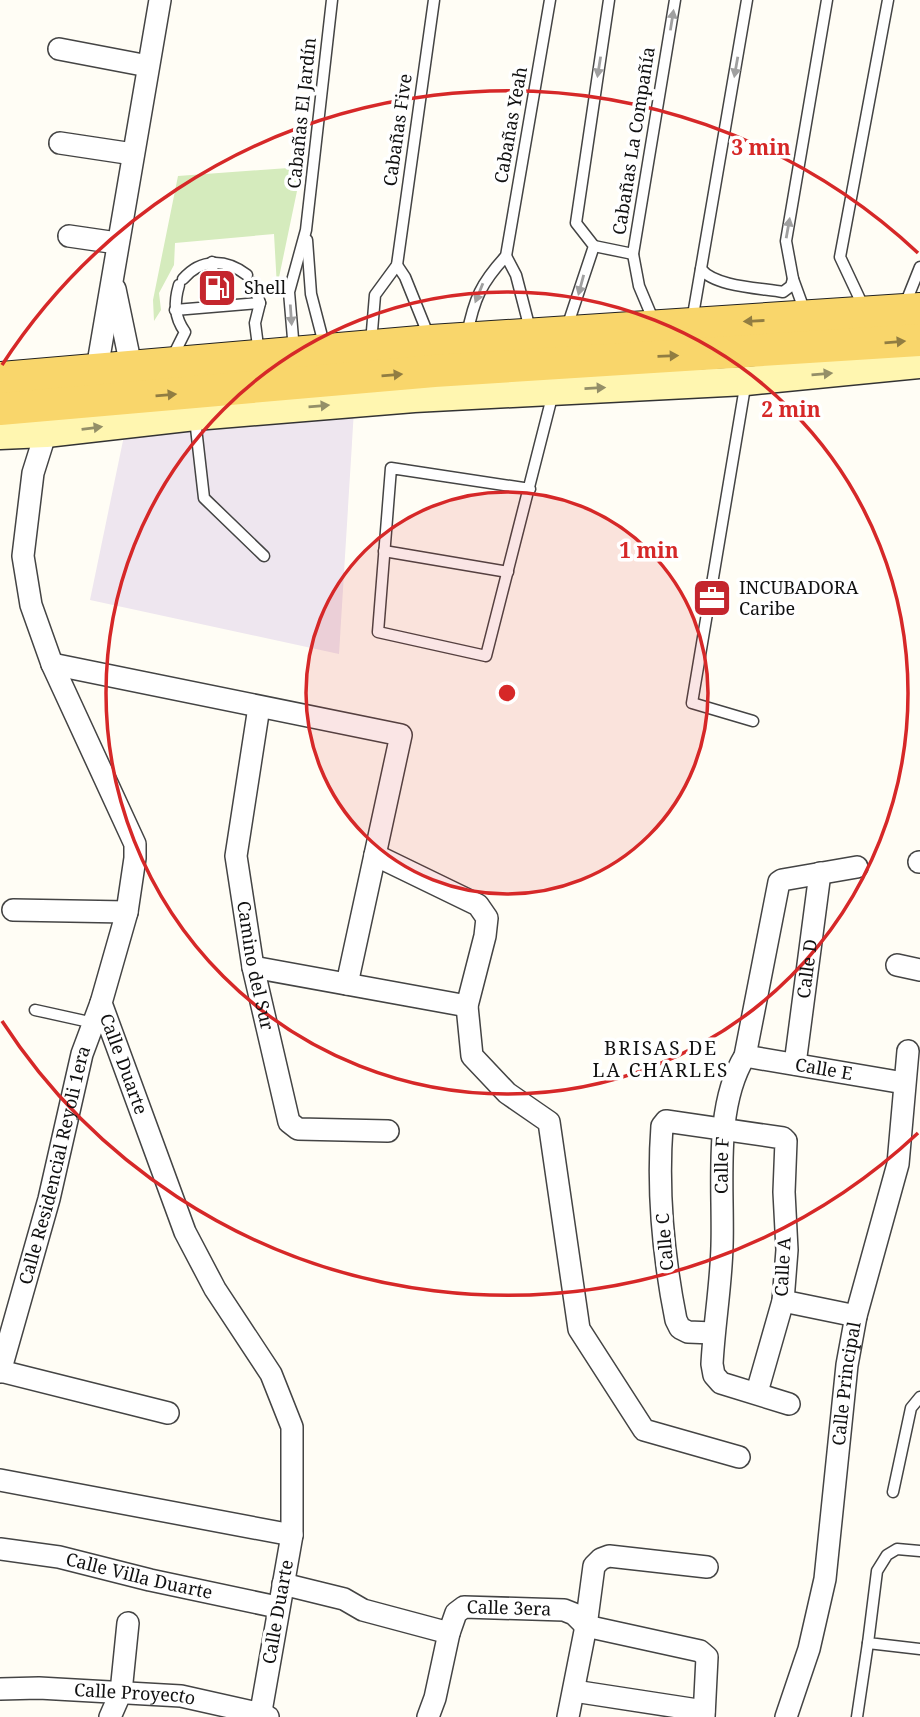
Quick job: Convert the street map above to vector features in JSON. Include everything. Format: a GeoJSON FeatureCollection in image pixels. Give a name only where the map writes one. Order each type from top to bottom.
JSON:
{"type":"FeatureCollection","features":[{"type":"Feature","properties":{"kind":"main road"},"geometry":{"type":"LineString","coordinates":[[0,378],[466,338],[911,310]]}},
{"type":"Feature","properties":{"kind":"main road"},"geometry":{"type":"LineString","coordinates":[[0,409],[50,419],[434,371],[557,376],[749,366],[920,340]]}},
{"type":"Feature","properties":{"kind":"street"},"geometry":{"type":"LineString","coordinates":[[97,369],[160,0]]}},
{"type":"Feature","properties":{"kind":"street"},"geometry":{"type":"LineString","coordinates":[[59,49],[148,66]]}},
{"type":"Feature","properties":{"kind":"street"},"geometry":{"type":"LineString","coordinates":[[60,143],[133,153]]}},
{"type":"Feature","properties":{"kind":"street"},"geometry":{"type":"LineString","coordinates":[[69,236],[117,243]]}},
{"type":"Feature","properties":{"kind":"street"},"geometry":{"type":"LineString","coordinates":[[112,275],[131,366]]}},
{"type":"Feature","properties":{"kind":"street"},"geometry":{"type":"LineString","coordinates":[[749,366],[920,365]]}},
{"type":"Feature","properties":{"kind":"street"},"geometry":{"type":"LineString","coordinates":[[0,435],[50,419],[195,416],[414,398],[557,376]]}},
{"type":"Feature","properties":{"kind":"street","name":"Calle Duarte"},"geometry":{"type":"LineString","coordinates":[[50,419],[33,473],[23,556],[31,605],[52,664],[135,844],[127,912],[101,1003],[185,1232],[215,1289],[271,1374],[292,1427],[292,1535],[277,1607],[263,1716]]}},
{"type":"Feature","properties":{"kind":"street"},"geometry":{"type":"LineString","coordinates":[[52,664],[401,736],[347,984]]}},
{"type":"Feature","properties":{"kind":"street","name":"Camino del Sur"},"geometry":{"type":"LineString","coordinates":[[259,706],[236,856],[253,967],[289,1122],[298,1129],[388,1131]]}},
{"type":"Feature","properties":{"kind":"street"},"geometry":{"type":"LineString","coordinates":[[375,855],[478,905],[487,918],[467,1006],[472,1056],[507,1093],[549,1122],[579,1329],[644,1430],[739,1457]]}},
{"type":"Feature","properties":{"kind":"street"},"geometry":{"type":"LineString","coordinates":[[820,873],[857,867]]}},
{"type":"Feature","properties":{"kind":"street","name":"Calle F"},"geometry":{"type":"LineString","coordinates":[[789,1404],[721,1383],[714,1376],[713,1333],[722,1247],[721,1165],[724,1129],[736,1071],[745,1056],[780,881],[820,873]]}},
{"type":"Feature","properties":{"kind":"street","name":"Calle D"},"geometry":{"type":"LineString","coordinates":[[794,1064],[820,873]]}},
{"type":"Feature","properties":{"kind":"street"},"geometry":{"type":"LineString","coordinates":[[13,910],[127,912]]}},
{"type":"Feature","properties":{"kind":"street"},"geometry":{"type":"LineString","coordinates":[[897,965],[920,970]]}},
{"type":"Feature","properties":{"kind":"street"},"geometry":{"type":"LineString","coordinates":[[253,967],[467,1006]]}},
{"type":"Feature","properties":{"kind":"street","name":"Calle Residencial Reyoli 1era"},"geometry":{"type":"LineString","coordinates":[[0,1371],[49,1199],[82,1054],[101,1003]]}},
{"type":"Feature","properties":{"kind":"street","name":"Calle Principal"},"geometry":{"type":"LineString","coordinates":[[786,1717],[809,1649],[825,1579],[847,1365],[856,1316],[898,1164],[908,1051]]}},
{"type":"Feature","properties":{"kind":"street","name":"Calle E"},"geometry":{"type":"LineString","coordinates":[[745,1056],[904,1083]]}},
{"type":"Feature","properties":{"kind":"street","name":"Calle C"},"geometry":{"type":"LineString","coordinates":[[713,1333],[688,1332],[680,1328],[676,1320],[665,1266],[659,1165],[662,1126],[666,1121],[724,1129]]}},
{"type":"Feature","properties":{"kind":"street","name":"Calle A"},"geometry":{"type":"LineString","coordinates":[[724,1129],[785,1139],[786,1143],[784,1192],[787,1250],[783,1301],[757,1392]]}},
{"type":"Feature","properties":{"kind":"street"},"geometry":{"type":"LineString","coordinates":[[783,1301],[856,1316]]}},
{"type":"Feature","properties":{"kind":"street"},"geometry":{"type":"LineString","coordinates":[[0,1371],[168,1413]]}},
{"type":"Feature","properties":{"kind":"street"},"geometry":{"type":"LineString","coordinates":[[0,1480],[292,1535]]}},
{"type":"Feature","properties":{"kind":"street","name":"Calle Villa Duarte"},"geometry":{"type":"LineString","coordinates":[[0,1552],[59,1557],[277,1607]]}},
{"type":"Feature","properties":{"kind":"street"},"geometry":{"type":"LineString","coordinates":[[568,1717],[586,1626],[594,1566],[608,1556],[706,1567]]}},
{"type":"Feature","properties":{"kind":"street","name":"Calle 3era"},"geometry":{"type":"LineString","coordinates":[[283,1584],[344,1600],[363,1610],[449,1633],[456,1613],[464,1607],[564,1610],[574,1614],[586,1626],[700,1651],[707,1657],[704,1714]]}},
{"type":"Feature","properties":{"kind":"street"},"geometry":{"type":"LineString","coordinates":[[110,1717],[121,1692],[128,1623]]}},
{"type":"Feature","properties":{"kind":"street"},"geometry":{"type":"LineString","coordinates":[[428,1717],[435,1698],[449,1633]]}},
{"type":"Feature","properties":{"kind":"street","name":"Calle Proyecto"},"geometry":{"type":"LineString","coordinates":[[0,1689],[38,1688],[181,1696],[263,1716]]}},
{"type":"Feature","properties":{"kind":"street"},"geometry":{"type":"LineString","coordinates":[[574,1691],[704,1714]]}},
{"type":"Feature","properties":{"kind":"lane","name":"Cabañas El Jardín"},"geometry":{"type":"LineString","coordinates":[[294,354],[289,292],[306,230],[332,0]]}},
{"type":"Feature","properties":{"kind":"lane","name":"Cabañas Five"},"geometry":{"type":"LineString","coordinates":[[371,346],[375,295],[397,265],[434,0]]}},
{"type":"Feature","properties":{"kind":"lane","name":"Cabañas Yeah"},"geometry":{"type":"LineString","coordinates":[[506,256],[551,0]]}},
{"type":"Feature","properties":{"kind":"lane","name":"Cabañas La Compañía"},"geometry":{"type":"LineString","coordinates":[[566,332],[594,246],[576,223],[610,0]]}},
{"type":"Feature","properties":{"kind":"lane","name":"Cabañas La Compañía"},"geometry":{"type":"LineString","coordinates":[[656,326],[639,286],[633,254],[675,0]]}},
{"type":"Feature","properties":{"kind":"lane"},"geometry":{"type":"LineString","coordinates":[[691,324],[747,0]]}},
{"type":"Feature","properties":{"kind":"lane"},"geometry":{"type":"LineString","coordinates":[[807,318],[793,279],[786,241],[828,0]]}},
{"type":"Feature","properties":{"kind":"lane"},"geometry":{"type":"LineString","coordinates":[[866,314],[840,257],[887,0]]}},
{"type":"Feature","properties":{"kind":"lane","name":"Cabañas El Jardín"},"geometry":{"type":"LineString","coordinates":[[306,230],[310,294],[326,350]]}},
{"type":"Feature","properties":{"kind":"lane"},"geometry":{"type":"LineString","coordinates":[[594,246],[633,254]]}},
{"type":"Feature","properties":{"kind":"lane"},"geometry":{"type":"LineString","coordinates":[[466,338],[471,312],[485,278],[506,256],[516,275],[531,334]]}},
{"type":"Feature","properties":{"kind":"lane"},"geometry":{"type":"LineString","coordinates":[[212,262],[250,279],[260,303],[255,323],[260,356]]}},
{"type":"Feature","properties":{"kind":"lane"},"geometry":{"type":"LineString","coordinates":[[169,364],[185,332],[179,324],[175,310],[175,297],[181,282],[212,262]]}},
{"type":"Feature","properties":{"kind":"lane"},"geometry":{"type":"LineString","coordinates":[[212,262],[213,277]]}},
{"type":"Feature","properties":{"kind":"lane"},"geometry":{"type":"LineString","coordinates":[[397,265],[405,277],[431,341]]}},
{"type":"Feature","properties":{"kind":"lane"},"geometry":{"type":"LineString","coordinates":[[911,310],[920,267]]}},
{"type":"Feature","properties":{"kind":"lane"},"geometry":{"type":"LineString","coordinates":[[701,269],[719,281],[783,292],[791,286],[793,279]]}},
{"type":"Feature","properties":{"kind":"lane"},"geometry":{"type":"LineString","coordinates":[[234,293],[235,305]]}},
{"type":"Feature","properties":{"kind":"lane"},"geometry":{"type":"LineString","coordinates":[[215,294],[216,307]]}},
{"type":"Feature","properties":{"kind":"lane"},"geometry":{"type":"LineString","coordinates":[[197,295],[198,308]]}},
{"type":"Feature","properties":{"kind":"lane"},"geometry":{"type":"LineString","coordinates":[[175,310],[260,303]]}},
{"type":"Feature","properties":{"kind":"lane"},"geometry":{"type":"LineString","coordinates":[[749,366],[692,703],[753,721]]}},
{"type":"Feature","properties":{"kind":"lane"},"geometry":{"type":"LineString","coordinates":[[530,489],[391,468],[378,632],[486,656],[530,489],[557,376]]}},
{"type":"Feature","properties":{"kind":"lane"},"geometry":{"type":"LineString","coordinates":[[195,416],[204,498],[264,556]]}},
{"type":"Feature","properties":{"kind":"lane"},"geometry":{"type":"LineString","coordinates":[[384,551],[508,572]]}},
{"type":"Feature","properties":{"kind":"lane"},"geometry":{"type":"LineString","coordinates":[[35,1010],[94,1023]]}},
{"type":"Feature","properties":{"kind":"lane"},"geometry":{"type":"LineString","coordinates":[[893,1492],[911,1408],[920,1397]]}},
{"type":"Feature","properties":{"kind":"lane"},"geometry":{"type":"LineString","coordinates":[[857,1717],[877,1571],[881,1561],[897,1549],[920,1551]]}},
{"type":"Feature","properties":{"kind":"lane"},"geometry":{"type":"LineString","coordinates":[[867,1643],[920,1649]]}},
{"type":"Feature","properties":{"kind":"shaded area"},"geometry":{"type":"Polygon","coordinates":[[[354,410],[339,654],[90,600],[125,431],[354,410]]]}},
{"type":"Feature","properties":{"kind":"green space"},"geometry":{"type":"Polygon","coordinates":[[[302,167],[277,287],[274,234],[175,243],[174,265],[159,293],[161,310],[154,321],[153,300],[178,176],[302,167]]]}},
{"type":"Feature","properties":{"kind":"place","name":"Shell"},"geometry":{"type":"Point","coordinates":[217,288]}},
{"type":"Feature","properties":{"kind":"place","name":"INCUBADORA Caribe"},"geometry":{"type":"Point","coordinates":[712,598]}},
{"type":"Feature","properties":{"kind":"district","name":"BRISAS DE LA CHARLES"},"geometry":{"type":"Point","coordinates":[661,1059]}}]}
